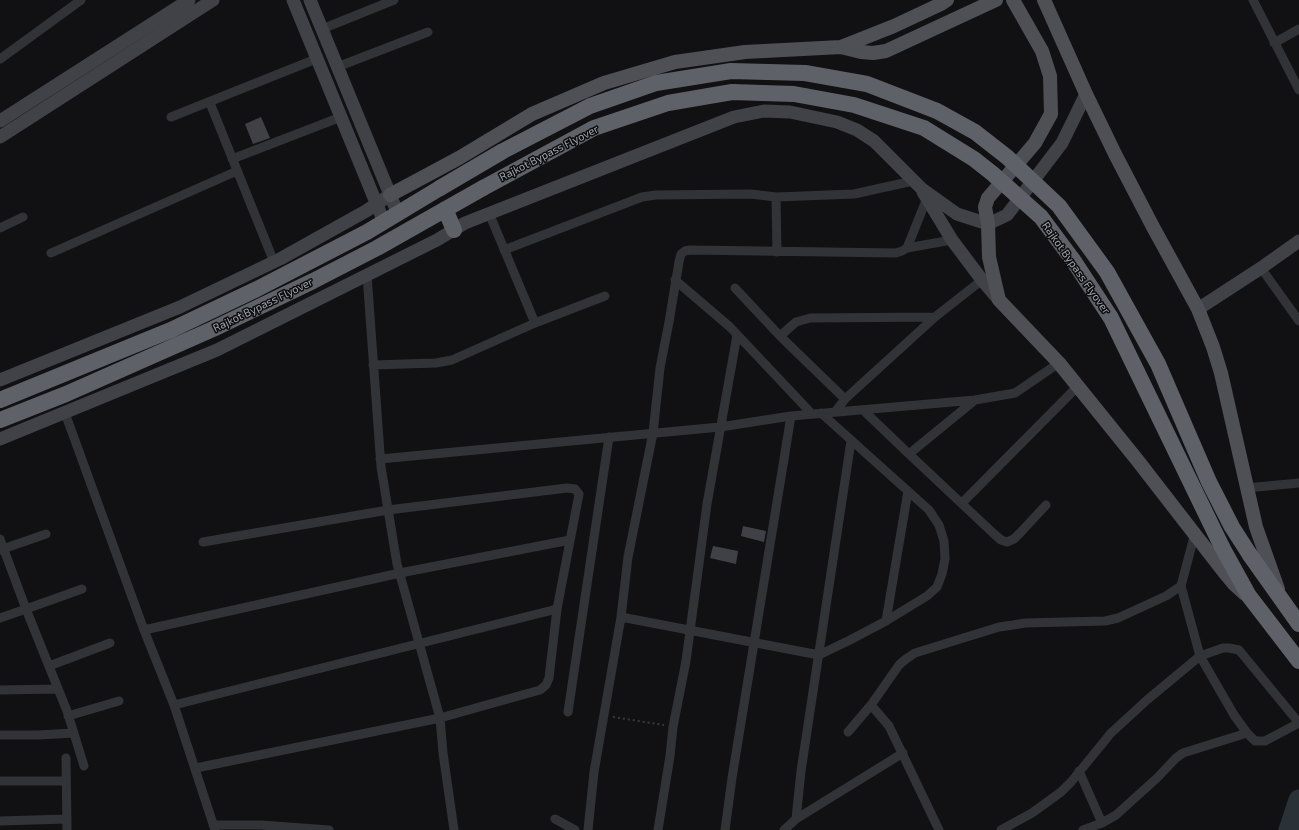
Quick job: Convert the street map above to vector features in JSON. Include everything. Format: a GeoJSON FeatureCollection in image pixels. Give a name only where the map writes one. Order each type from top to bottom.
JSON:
{"type":"FeatureCollection","features":[{"type":"Feature","properties":{"kind":"highway","name":"Rajkot Bypass Flyover"},"geometry":{"type":"LineString","coordinates":[[0,400],[171,330],[258,289],[367,232],[503,151],[590,106],[656,83],[731,71],[805,73],[867,84],[937,111],[975,132],[1007,157],[1059,206],[1107,272],[1158,364],[1209,482],[1232,527],[1284,605],[1299,624]]}},
{"type":"Feature","properties":{"kind":"highway","name":"Rajkot Bypass Flyover"},"geometry":{"type":"LineString","coordinates":[[0,420],[66,394],[220,326],[327,274],[594,128],[668,103],[732,92],[794,94],[854,105],[924,128],[974,159],[1041,217],[1073,260],[1111,318],[1222,546],[1249,596],[1299,661]]}},
{"type":"Feature","properties":{"kind":"highway"},"geometry":{"type":"LineString","coordinates":[[445,209],[454,230]]}},
{"type":"Feature","properties":{"kind":"main road"},"geometry":{"type":"LineString","coordinates":[[841,47],[894,26],[941,4],[946,0]]}},
{"type":"Feature","properties":{"kind":"main road"},"geometry":{"type":"LineString","coordinates":[[390,195],[459,158],[532,114],[604,83],[675,62],[738,53],[841,47],[860,52],[873,53],[886,51],[996,0]]}},
{"type":"Feature","properties":{"kind":"main road"},"geometry":{"type":"LineString","coordinates":[[1012,0],[1042,51],[1050,76],[1050,114],[1036,143],[988,198],[985,206],[988,224],[989,257],[1000,300],[1059,363],[1195,533],[1224,572],[1242,592],[1249,596]]}},
{"type":"Feature","properties":{"kind":"main road"},"geometry":{"type":"LineString","coordinates":[[1044,0],[1086,94],[1153,227],[1198,309],[1213,347],[1221,374],[1256,527],[1284,605]]}},
{"type":"Feature","properties":{"kind":"street"},"geometry":{"type":"LineString","coordinates":[[0,59],[81,0]]}},
{"type":"Feature","properties":{"kind":"street"},"geometry":{"type":"LineString","coordinates":[[0,121],[189,0]]}},
{"type":"Feature","properties":{"kind":"street"},"geometry":{"type":"LineString","coordinates":[[0,137],[213,0]]}},
{"type":"Feature","properties":{"kind":"street"},"geometry":{"type":"LineString","coordinates":[[293,0],[384,222]]}},
{"type":"Feature","properties":{"kind":"street"},"geometry":{"type":"LineString","coordinates":[[310,0],[398,214]]}},
{"type":"Feature","properties":{"kind":"street"},"geometry":{"type":"LineString","coordinates":[[322,29],[394,0]]}},
{"type":"Feature","properties":{"kind":"street"},"geometry":{"type":"LineString","coordinates":[[1253,0],[1299,90]]}},
{"type":"Feature","properties":{"kind":"street"},"geometry":{"type":"LineString","coordinates":[[1274,42],[1299,29]]}},
{"type":"Feature","properties":{"kind":"street"},"geometry":{"type":"LineString","coordinates":[[337,67],[428,32]]}},
{"type":"Feature","properties":{"kind":"street"},"geometry":{"type":"LineString","coordinates":[[171,117],[210,103],[316,59]]}},
{"type":"Feature","properties":{"kind":"street"},"geometry":{"type":"LineString","coordinates":[[504,250],[642,197],[656,195],[750,194],[776,197],[854,194],[920,189],[957,214],[988,224],[1007,215],[1062,143],[1086,94]]}},
{"type":"Feature","properties":{"kind":"street"},"geometry":{"type":"LineString","coordinates":[[210,103],[274,262]]}},
{"type":"Feature","properties":{"kind":"street"},"geometry":{"type":"LineString","coordinates":[[0,440],[217,350],[436,240],[465,223],[734,117],[764,111],[790,112],[837,122],[857,130],[874,141],[920,189],[952,240],[982,280],[1000,300]]}},
{"type":"Feature","properties":{"kind":"street"},"geometry":{"type":"LineString","coordinates":[[232,159],[341,117]]}},
{"type":"Feature","properties":{"kind":"street"},"geometry":{"type":"LineString","coordinates":[[51,253],[237,171]]}},
{"type":"Feature","properties":{"kind":"street"},"geometry":{"type":"LineString","coordinates":[[907,248],[920,189]]}},
{"type":"Feature","properties":{"kind":"street"},"geometry":{"type":"LineString","coordinates":[[0,380],[180,307],[274,262],[377,204],[390,195]]}},
{"type":"Feature","properties":{"kind":"street"},"geometry":{"type":"LineString","coordinates":[[776,197],[777,252]]}},
{"type":"Feature","properties":{"kind":"street"},"geometry":{"type":"LineString","coordinates":[[489,213],[535,323]]}},
{"type":"Feature","properties":{"kind":"street"},"geometry":{"type":"LineString","coordinates":[[0,228],[23,216]]}},
{"type":"Feature","properties":{"kind":"street"},"geometry":{"type":"LineString","coordinates":[[588,830],[594,772],[621,617],[628,557],[653,433],[660,368],[678,262],[681,254],[685,251],[752,250],[777,252],[896,253],[907,248],[952,240]]}},
{"type":"Feature","properties":{"kind":"street"},"geometry":{"type":"LineString","coordinates":[[1198,309],[1299,241]]}},
{"type":"Feature","properties":{"kind":"street"},"geometry":{"type":"LineString","coordinates":[[1261,268],[1299,321]]}},
{"type":"Feature","properties":{"kind":"street"},"geometry":{"type":"LineString","coordinates":[[367,275],[380,459],[400,573],[440,718],[443,753],[454,830]]}},
{"type":"Feature","properties":{"kind":"street"},"geometry":{"type":"LineString","coordinates":[[621,617],[819,655],[886,621],[927,596],[937,587],[942,574],[945,559],[944,541],[939,525],[929,510],[851,441],[816,414],[736,335],[723,320],[675,280]]}},
{"type":"Feature","properties":{"kind":"street"},"geometry":{"type":"LineString","coordinates":[[835,412],[845,399],[935,318],[982,280]]}},
{"type":"Feature","properties":{"kind":"street"},"geometry":{"type":"LineString","coordinates":[[735,288],[780,336],[845,399]]}},
{"type":"Feature","properties":{"kind":"street"},"geometry":{"type":"LineString","coordinates":[[374,365],[452,360],[535,323],[605,296]]}},
{"type":"Feature","properties":{"kind":"street"},"geometry":{"type":"LineString","coordinates":[[780,336],[796,322],[806,319],[935,318]]}},
{"type":"Feature","properties":{"kind":"street"},"geometry":{"type":"LineString","coordinates":[[658,830],[670,756],[673,727],[686,661],[707,504],[736,335]]}},
{"type":"Feature","properties":{"kind":"street"},"geometry":{"type":"LineString","coordinates":[[380,459],[416,457],[720,427],[791,416],[975,400],[1015,393],[1059,363]]}},
{"type":"Feature","properties":{"kind":"street"},"geometry":{"type":"LineString","coordinates":[[962,503],[1078,386]]}},
{"type":"Feature","properties":{"kind":"street"},"geometry":{"type":"LineString","coordinates":[[909,454],[975,400]]}},
{"type":"Feature","properties":{"kind":"street"},"geometry":{"type":"LineString","coordinates":[[863,410],[1001,540],[1007,542],[1014,539],[1046,505]]}},
{"type":"Feature","properties":{"kind":"street"},"geometry":{"type":"LineString","coordinates":[[65,413],[144,630],[174,705],[196,768],[214,827],[261,825],[329,830]]}},
{"type":"Feature","properties":{"kind":"street"},"geometry":{"type":"LineString","coordinates":[[725,830],[732,778],[791,416]]}},
{"type":"Feature","properties":{"kind":"street"},"geometry":{"type":"LineString","coordinates":[[568,712],[609,437]]}},
{"type":"Feature","properties":{"kind":"street"},"geometry":{"type":"LineString","coordinates":[[796,819],[801,771],[851,441]]}},
{"type":"Feature","properties":{"kind":"street"},"geometry":{"type":"LineString","coordinates":[[1246,488],[1299,483]]}},
{"type":"Feature","properties":{"kind":"street"},"geometry":{"type":"LineString","coordinates":[[196,768],[440,718],[540,690],[546,685],[548,678],[557,609],[579,494],[575,489],[567,488],[388,510],[203,542]]}},
{"type":"Feature","properties":{"kind":"street"},"geometry":{"type":"LineString","coordinates":[[886,621],[908,491]]}},
{"type":"Feature","properties":{"kind":"street"},"geometry":{"type":"LineString","coordinates":[[1001,830],[1032,813],[1061,792],[1111,733],[1147,700],[1200,656],[1224,648],[1239,650],[1299,723],[1264,741],[1255,741],[1234,715],[1200,656],[1181,586],[1195,533]]}},
{"type":"Feature","properties":{"kind":"street"},"geometry":{"type":"LineString","coordinates":[[2,549],[46,534]]}},
{"type":"Feature","properties":{"kind":"street"},"geometry":{"type":"LineString","coordinates":[[0,539],[2,549],[68,716],[84,766]]}},
{"type":"Feature","properties":{"kind":"street"},"geometry":{"type":"LineString","coordinates":[[144,630],[400,573],[570,540]]}},
{"type":"Feature","properties":{"kind":"street"},"geometry":{"type":"LineString","coordinates":[[848,732],[871,705],[900,665],[906,659],[915,654],[999,627],[1025,623],[1105,621],[1118,618],[1159,599],[1181,586]]}},
{"type":"Feature","properties":{"kind":"street"},"geometry":{"type":"LineString","coordinates":[[0,618],[82,589]]}},
{"type":"Feature","properties":{"kind":"street"},"geometry":{"type":"LineString","coordinates":[[174,705],[557,609]]}},
{"type":"Feature","properties":{"kind":"street"},"geometry":{"type":"LineString","coordinates":[[49,666],[110,643]]}},
{"type":"Feature","properties":{"kind":"street"},"geometry":{"type":"LineString","coordinates":[[0,690],[58,689]]}},
{"type":"Feature","properties":{"kind":"street"},"geometry":{"type":"LineString","coordinates":[[68,716],[119,701]]}},
{"type":"Feature","properties":{"kind":"street"},"geometry":{"type":"LineString","coordinates":[[871,705],[889,726],[939,830]]}},
{"type":"Feature","properties":{"kind":"street"},"geometry":{"type":"LineString","coordinates":[[0,735],[74,733]]}},
{"type":"Feature","properties":{"kind":"street"},"geometry":{"type":"LineString","coordinates":[[1086,830],[1116,815],[1157,778],[1176,758],[1184,753],[1247,733]]}},
{"type":"Feature","properties":{"kind":"street"},"geometry":{"type":"LineString","coordinates":[[784,830],[796,819],[903,753]]}},
{"type":"Feature","properties":{"kind":"street"},"geometry":{"type":"LineString","coordinates":[[66,758],[67,830]]}},
{"type":"Feature","properties":{"kind":"street"},"geometry":{"type":"LineString","coordinates":[[1079,771],[1102,823]]}},
{"type":"Feature","properties":{"kind":"street"},"geometry":{"type":"LineString","coordinates":[[0,781],[66,781]]}},
{"type":"Feature","properties":{"kind":"street"},"geometry":{"type":"LineString","coordinates":[[0,821],[67,819]]}},
{"type":"Feature","properties":{"kind":"street"},"geometry":{"type":"LineString","coordinates":[[555,819],[574,830]]}},
{"type":"Feature","properties":{"kind":"path"},"geometry":{"type":"LineString","coordinates":[[604,715],[673,727]]}},
{"type":"Feature","properties":{"kind":"building"},"geometry":{"type":"Polygon","coordinates":[[[261,117],[270,138],[253,144],[245,124],[261,117]]]}},
{"type":"Feature","properties":{"kind":"building"},"geometry":{"type":"Polygon","coordinates":[[[743,526],[766,531],[764,542],[741,536],[743,526]]]}},
{"type":"Feature","properties":{"kind":"building"},"geometry":{"type":"Polygon","coordinates":[[[713,546],[738,551],[736,564],[710,558],[713,546]]]}},
{"type":"Feature","properties":{"kind":"waterway"},"geometry":{"type":"LineString","coordinates":[[1289,830],[1299,800]]}}]}
